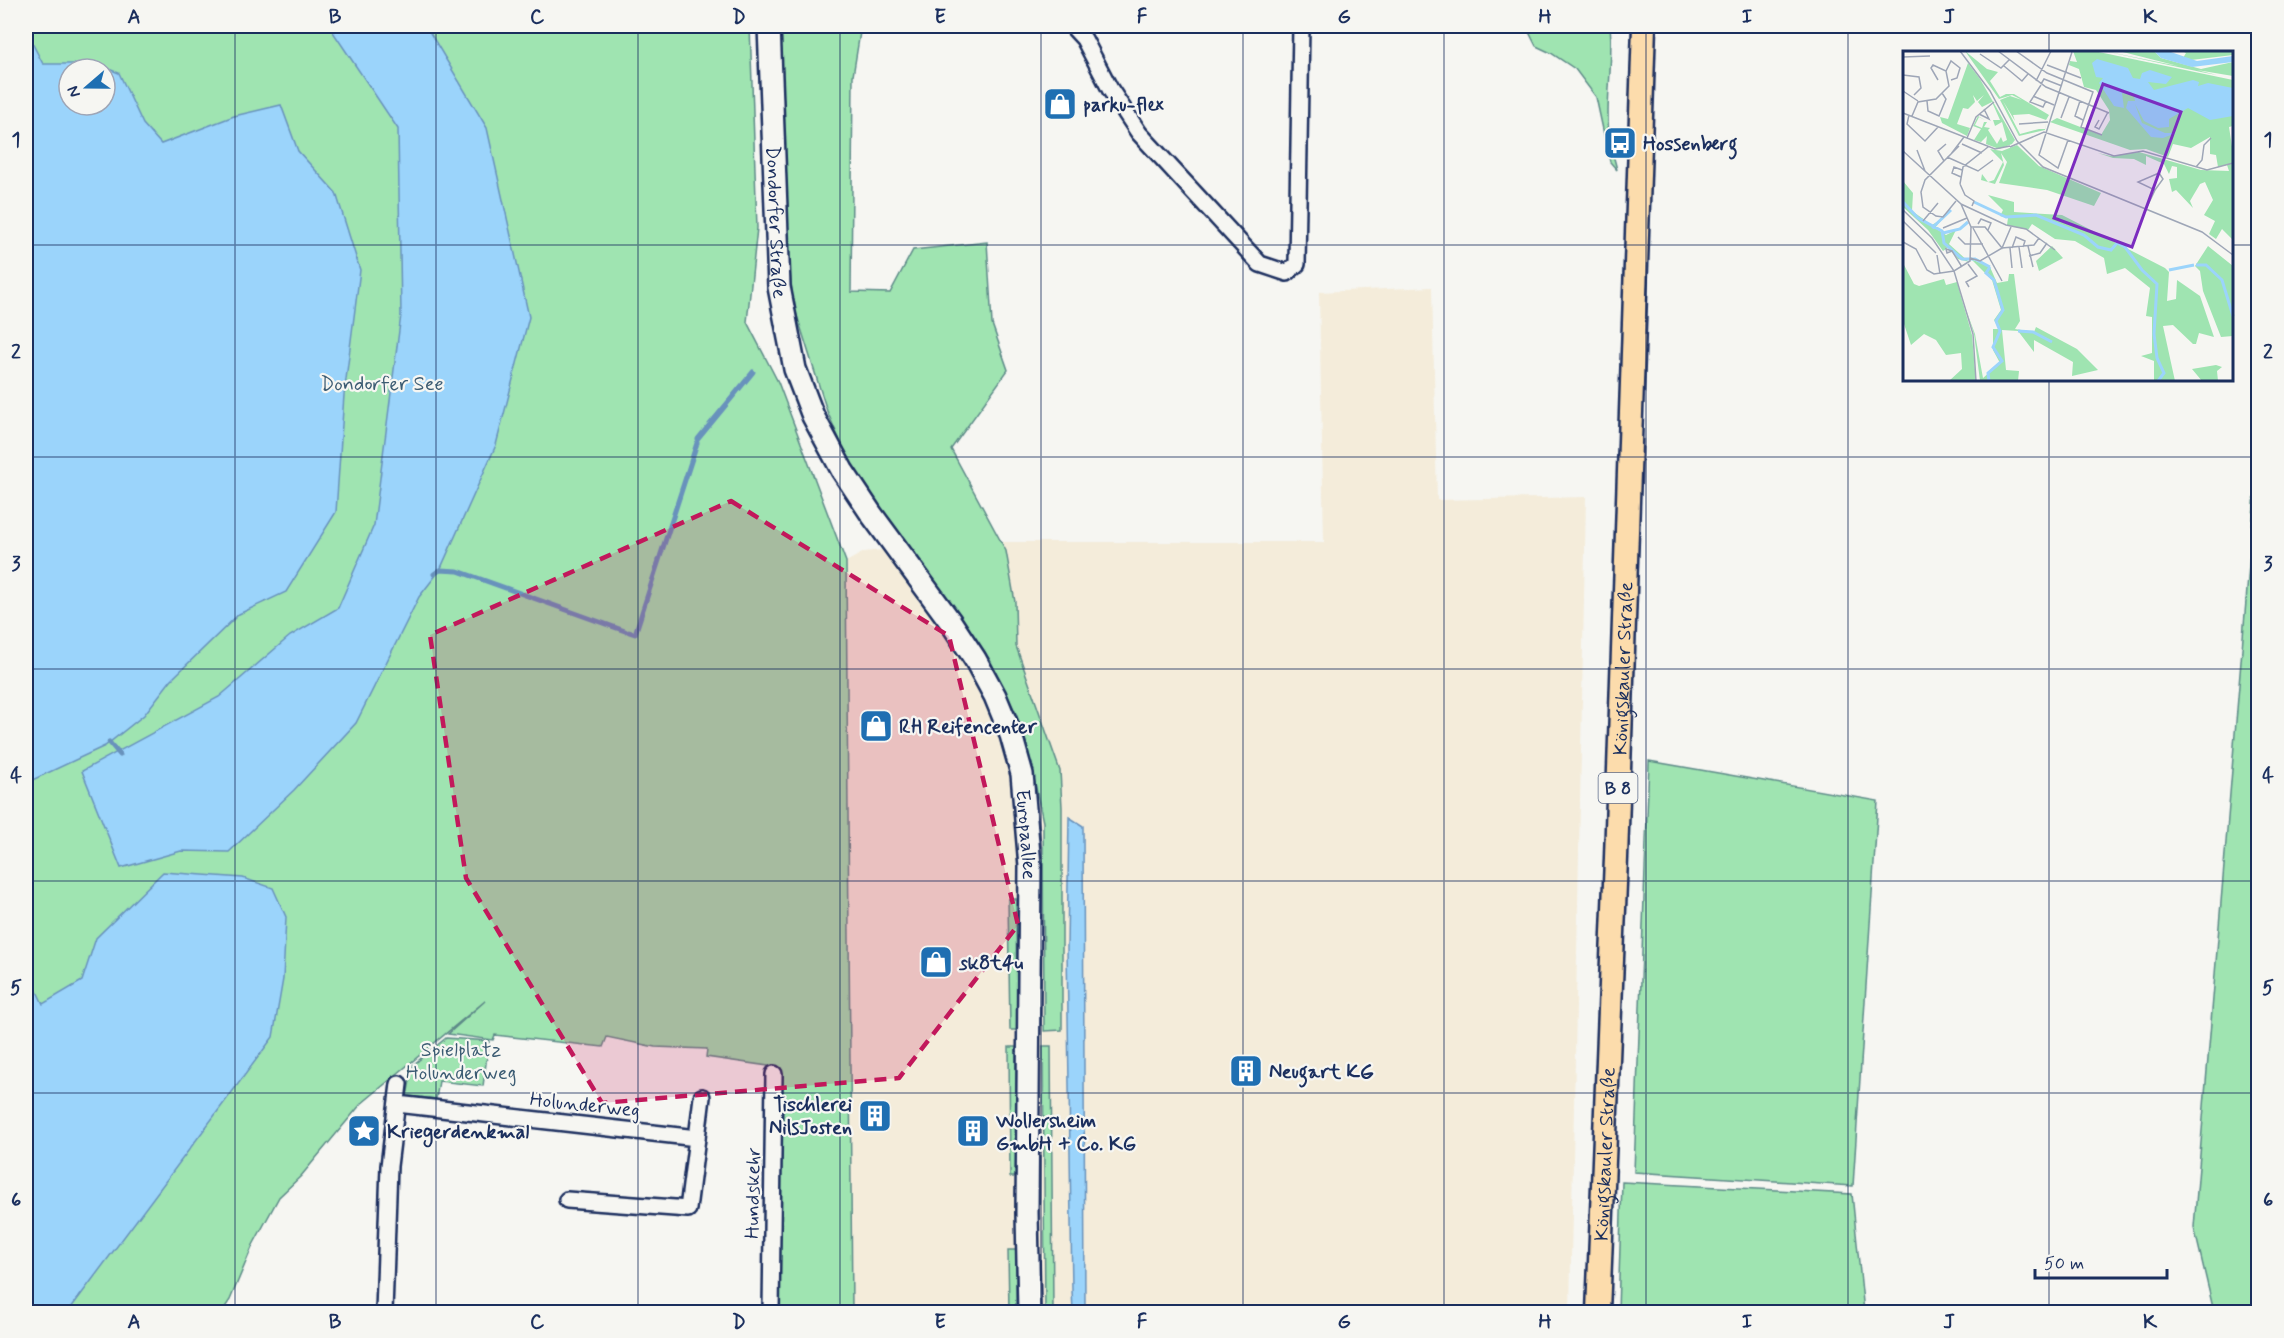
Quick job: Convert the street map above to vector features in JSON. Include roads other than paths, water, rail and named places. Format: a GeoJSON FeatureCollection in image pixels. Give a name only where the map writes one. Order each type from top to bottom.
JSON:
{"type":"FeatureCollection","features":[{"type":"Feature","properties":{"kind":"main road","name":"Dondorfer Straße"},"geometry":{"type":"LineString","coordinates":[[769,26],[780,287],[795,369],[813,416]]}},
{"type":"Feature","properties":{"kind":"main road","name":"Königskauler Straße"},"geometry":{"type":"LineString","coordinates":[[1598,1312],[1644,26]]}},
{"type":"Feature","properties":{"kind":"main road","name":"Europaallee"},"geometry":{"type":"LineString","coordinates":[[813,416],[842,470],[872,515],[975,659],[995,696],[1011,735],[1022,774],[1030,866],[1027,1201],[1029,1312]]}},
{"type":"Feature","properties":{"kind":"street"},"geometry":{"type":"LineString","coordinates":[[1072,26],[1084,39],[1110,89],[1139,133],[1260,264],[1287,273],[1297,264],[1301,26]]}},
{"type":"Feature","properties":{"kind":"street","name":"Hundskehr"},"geometry":{"type":"LineString","coordinates":[[771,1312],[774,1074]]}},
{"type":"Feature","properties":{"kind":"street"},"geometry":{"type":"LineString","coordinates":[[384,1312],[389,1166],[399,1084]]}},
{"type":"Feature","properties":{"kind":"street"},"geometry":{"type":"LineString","coordinates":[[567,1200],[688,1209],[702,1097]]}},
{"type":"Feature","properties":{"kind":"street","name":"Holunderweg"},"geometry":{"type":"LineString","coordinates":[[397,1104],[697,1138]]}},
{"type":"Feature","properties":{"kind":"water"},"geometry":{"type":"Polygon","coordinates":[[[329,26],[426,26],[487,128],[529,317],[496,445],[440,570],[419,597],[356,723],[294,790],[229,852],[181,851],[121,868],[82,771],[219,697],[290,636],[338,608],[374,525],[401,315],[398,129],[329,26]]]}},
{"type":"Feature","properties":{"kind":"water","name":"Dondorfer See"},"geometry":{"type":"Polygon","coordinates":[[[26,31],[43,64],[57,64],[57,117],[117,117],[117,72],[143,124],[161,144],[234,116],[281,105],[298,151],[336,193],[360,270],[344,395],[336,512],[286,592],[239,614],[171,680],[144,715],[105,746],[26,783],[26,31]]]}},
{"type":"Feature","properties":{"kind":"water"},"geometry":{"type":"Polygon","coordinates":[[[1069,817],[1083,826],[1085,1312],[1073,1312],[1072,1290],[1067,948],[1069,817]]]}},
{"type":"Feature","properties":{"kind":"water"},"geometry":{"type":"Polygon","coordinates":[[[163,872],[243,878],[273,888],[286,917],[283,979],[273,1037],[68,1312],[26,1312],[26,968],[43,1004],[82,981],[96,938],[163,872]]]}},
{"type":"Feature","properties":{"kind":"waterway"},"geometry":{"type":"LineString","coordinates":[[698,439],[753,372]]}},
{"type":"Feature","properties":{"kind":"waterway"},"geometry":{"type":"LineString","coordinates":[[629,632],[635,634],[697,443]]}},
{"type":"Feature","properties":{"kind":"waterway"},"geometry":{"type":"LineString","coordinates":[[434,574],[440,570],[458,571],[625,631]]}},
{"type":"Feature","properties":{"kind":"waterway"},"geometry":{"type":"LineString","coordinates":[[109,742],[120,755]]}},
{"type":"Feature","properties":{"kind":"place","name":"parku-flex"},"geometry":{"type":"Point","coordinates":[1060,104]}},
{"type":"Feature","properties":{"kind":"place","name":"Hossenberg"},"geometry":{"type":"Point","coordinates":[1620,143]}},
{"type":"Feature","properties":{"kind":"place","name":"RH Reifencenter"},"geometry":{"type":"Point","coordinates":[876,726]}},
{"type":"Feature","properties":{"kind":"place","name":"sk8t4u"},"geometry":{"type":"Point","coordinates":[936,962]}},
{"type":"Feature","properties":{"kind":"place","name":"Neugart KG"},"geometry":{"type":"Point","coordinates":[1246,1071]}},
{"type":"Feature","properties":{"kind":"place","name":"Tischlerei NilsJosten"},"geometry":{"type":"Point","coordinates":[875,1116]}},
{"type":"Feature","properties":{"kind":"place","name":"Kriegerdenkmal"},"geometry":{"type":"Point","coordinates":[364,1131]}},
{"type":"Feature","properties":{"kind":"place","name":"Wollersheim GmbH + Co. KG"},"geometry":{"type":"Point","coordinates":[973,1131]}},
{"type":"Feature","properties":{"kind":"park label","name":"Spielplatz Holunderweg"},"geometry":{"type":"Point","coordinates":[461,1060]}}]}
